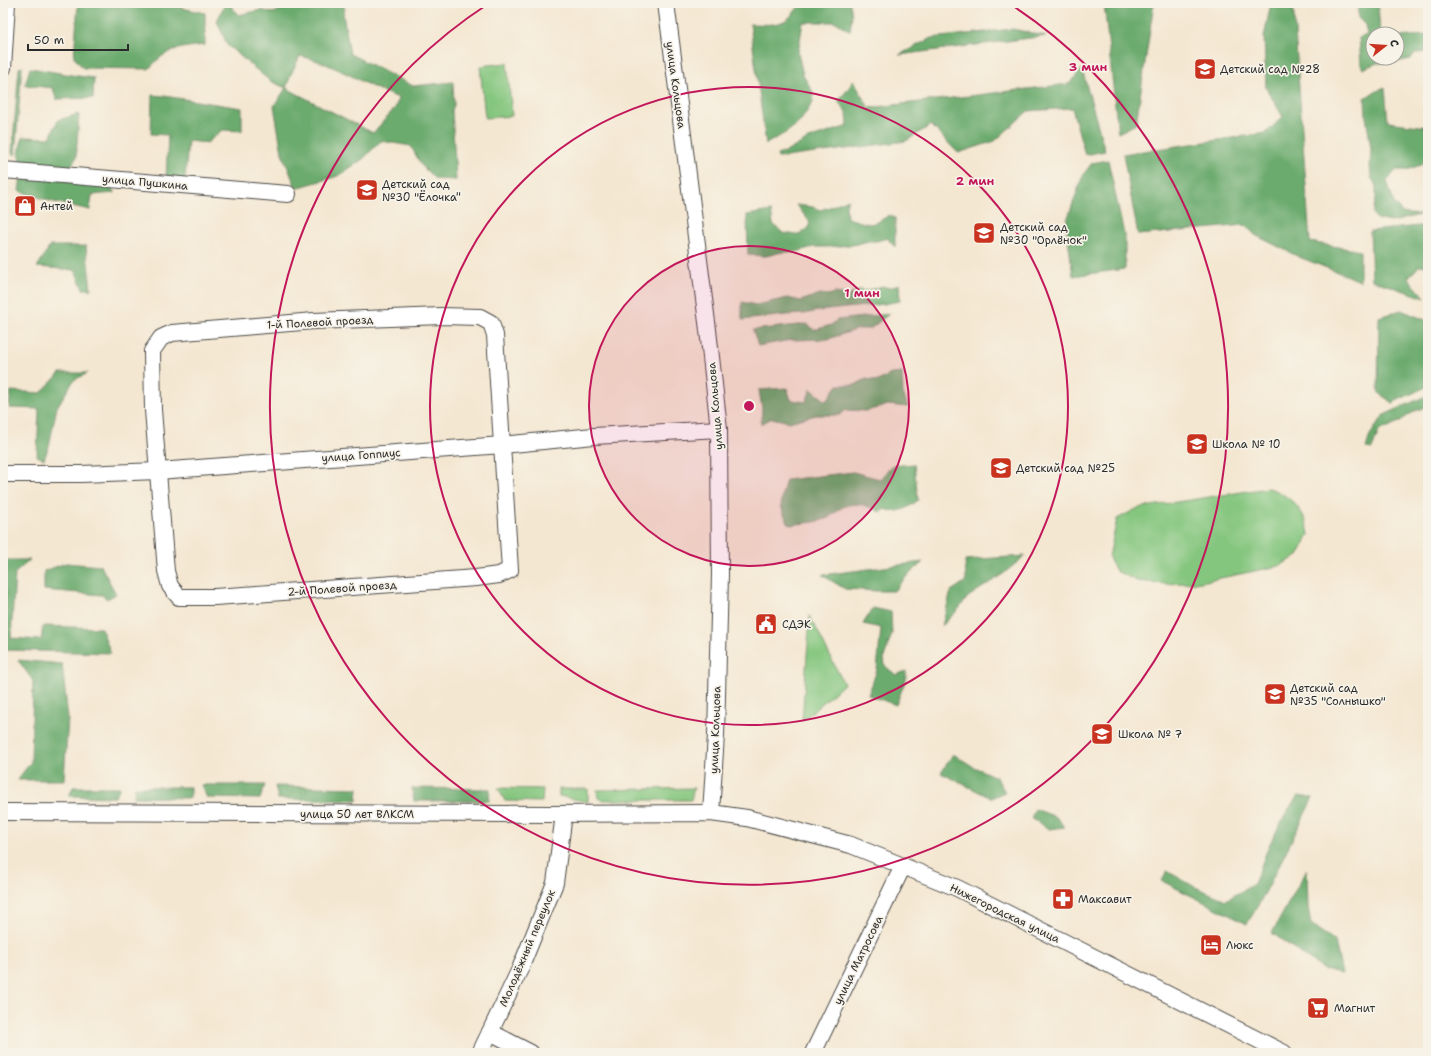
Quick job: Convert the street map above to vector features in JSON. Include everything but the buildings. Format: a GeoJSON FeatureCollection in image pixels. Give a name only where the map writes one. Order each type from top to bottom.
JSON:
{"type":"FeatureCollection","features":[{"type":"Feature","properties":{"kind":"street"},"geometry":{"type":"LineString","coordinates":[[3,68],[7,3]]}},
{"type":"Feature","properties":{"kind":"street","name":"улица Кольцова"},"geometry":{"type":"LineString","coordinates":[[666,3],[708,330],[719,429],[720,575],[716,735],[711,812]]}},
{"type":"Feature","properties":{"kind":"street","name":"улица Пушкина"},"geometry":{"type":"LineString","coordinates":[[3,170],[288,194]]}},
{"type":"Feature","properties":{"kind":"street","name":"1-й Полевой проезд"},"geometry":{"type":"LineString","coordinates":[[158,470],[153,410],[152,351],[161,338],[172,332],[314,321],[441,316],[480,317],[491,323],[495,335],[502,445]]}},
{"type":"Feature","properties":{"kind":"street","name":"улица Гоппиус"},"geometry":{"type":"LineString","coordinates":[[3,474],[81,474],[158,470],[502,445],[594,436],[719,429]]}},
{"type":"Feature","properties":{"kind":"street","name":"2-й Полевой проезд"},"geometry":{"type":"LineString","coordinates":[[158,470],[166,570],[170,586],[179,597],[231,596],[476,578],[499,575],[510,570],[502,445]]}},
{"type":"Feature","properties":{"kind":"street","name":"улица 50 лет ВЛКСМ"},"geometry":{"type":"LineString","coordinates":[[3,812],[564,814],[711,812]]}},
{"type":"Feature","properties":{"kind":"street","name":"Нижегородская улица"},"geometry":{"type":"LineString","coordinates":[[711,812],[747,818],[851,845],[957,888],[1284,1053]]}},
{"type":"Feature","properties":{"kind":"street","name":"Молодёжный переулок"},"geometry":{"type":"LineString","coordinates":[[480,1053],[520,969],[555,883],[564,814]]}},
{"type":"Feature","properties":{"kind":"street","name":"улица Матросова"},"geometry":{"type":"LineString","coordinates":[[813,1053],[903,866]]}},
{"type":"Feature","properties":{"kind":"street"},"geometry":{"type":"LineString","coordinates":[[490,1032],[531,1053]]}},
{"type":"Feature","properties":{"kind":"green space"},"geometry":{"type":"Polygon","coordinates":[[[78,3],[159,3],[205,13],[205,45],[174,50],[161,57],[149,69],[83,68],[74,57],[78,3]]]}},
{"type":"Feature","properties":{"kind":"green space"},"geometry":{"type":"Polygon","coordinates":[[[229,3],[238,15],[261,10],[273,13],[287,7],[303,7],[307,3],[342,3],[345,9],[343,14],[350,54],[413,86],[453,82],[454,105],[452,110],[456,180],[435,179],[421,165],[411,146],[381,141],[363,159],[338,176],[296,188],[282,153],[274,106],[286,88],[270,81],[227,45],[217,21],[224,6],[229,3]],[[300,56],[286,88],[373,133],[395,108],[399,98],[375,88],[338,69],[313,59],[300,56]]]}},
{"type":"Feature","properties":{"kind":"green space"},"geometry":{"type":"Polygon","coordinates":[[[802,3],[850,3],[852,15],[850,31],[836,22],[803,22],[798,53],[803,75],[813,92],[813,102],[800,122],[787,132],[766,144],[750,24],[776,24],[786,20],[802,3]]]}},
{"type":"Feature","properties":{"kind":"green space"},"geometry":{"type":"Polygon","coordinates":[[[1104,3],[1154,3],[1136,124],[1118,133],[1104,3]]]}},
{"type":"Feature","properties":{"kind":"green space"},"geometry":{"type":"Polygon","coordinates":[[[1271,3],[1293,3],[1310,242],[1360,251],[1360,281],[1299,257],[1255,235],[1245,225],[1138,235],[1123,154],[1266,133],[1283,117],[1266,88],[1264,37],[1271,3]]]}},
{"type":"Feature","properties":{"kind":"green space"},"geometry":{"type":"Polygon","coordinates":[[[1358,4],[1378,4],[1379,26],[1365,26],[1358,18],[1358,4]]]}},
{"type":"Feature","properties":{"kind":"green space"},"geometry":{"type":"Polygon","coordinates":[[[1012,29],[1046,36],[899,55],[931,38],[1012,29]]]}},
{"type":"Feature","properties":{"kind":"green space"},"geometry":{"type":"Polygon","coordinates":[[[1428,35],[1428,52],[1417,53],[1410,59],[1405,60],[1405,36],[1428,35]]]}},
{"type":"Feature","properties":{"kind":"green space"},"geometry":{"type":"Polygon","coordinates":[[[1365,36],[1365,66],[1370,66],[1363,69],[1361,65],[1359,38],[1365,36]]]}},
{"type":"Feature","properties":{"kind":"green space"},"geometry":{"type":"Polygon","coordinates":[[[507,63],[512,116],[485,118],[480,66],[507,63]]]}},
{"type":"Feature","properties":{"kind":"green space"},"geometry":{"type":"Polygon","coordinates":[[[22,67],[15,155],[12,153],[19,68],[22,67]]]}},
{"type":"Feature","properties":{"kind":"green space"},"geometry":{"type":"Polygon","coordinates":[[[30,68],[94,78],[93,98],[56,99],[53,88],[25,85],[30,68]]]}},
{"type":"Feature","properties":{"kind":"green space"},"geometry":{"type":"Polygon","coordinates":[[[1082,69],[1105,151],[1085,155],[1072,108],[1028,111],[995,141],[958,153],[931,125],[906,141],[778,158],[777,155],[786,152],[808,139],[848,126],[847,113],[838,101],[849,88],[853,80],[869,108],[1069,84],[1082,69]]]}},
{"type":"Feature","properties":{"kind":"green space"},"geometry":{"type":"Polygon","coordinates":[[[1385,88],[1388,122],[1428,127],[1428,164],[1423,164],[1407,170],[1396,170],[1387,181],[1394,203],[1402,213],[1420,215],[1392,222],[1376,219],[1373,213],[1376,199],[1376,186],[1371,177],[1371,148],[1366,117],[1365,98],[1374,92],[1385,88]]]}},
{"type":"Feature","properties":{"kind":"green space"},"geometry":{"type":"Polygon","coordinates":[[[152,95],[242,108],[242,131],[222,130],[207,143],[188,141],[185,180],[166,179],[168,135],[151,134],[152,95]]]}},
{"type":"Feature","properties":{"kind":"green space"},"geometry":{"type":"Polygon","coordinates":[[[79,114],[76,158],[68,171],[22,167],[18,153],[23,137],[50,138],[58,120],[79,114]]]}},
{"type":"Feature","properties":{"kind":"green space"},"geometry":{"type":"Polygon","coordinates":[[[1108,160],[1125,239],[1125,269],[1073,276],[1066,223],[1083,175],[1092,163],[1108,160]]]}},
{"type":"Feature","properties":{"kind":"green space"},"geometry":{"type":"Polygon","coordinates":[[[21,176],[108,183],[115,193],[92,195],[90,210],[50,201],[19,191],[21,176]]]}},
{"type":"Feature","properties":{"kind":"green space"},"geometry":{"type":"Polygon","coordinates":[[[848,199],[846,205],[847,218],[868,224],[877,222],[889,215],[895,218],[895,247],[887,238],[852,245],[813,247],[796,252],[782,252],[766,256],[748,255],[747,215],[771,211],[773,224],[783,233],[797,235],[808,229],[810,222],[796,205],[813,207],[820,210],[848,199]]]}},
{"type":"Feature","properties":{"kind":"green space"},"geometry":{"type":"Polygon","coordinates":[[[1428,225],[1428,265],[1419,266],[1408,278],[1425,298],[1372,280],[1370,231],[1428,225]]]}},
{"type":"Feature","properties":{"kind":"green space"},"geometry":{"type":"Polygon","coordinates":[[[50,246],[86,246],[91,289],[83,289],[75,270],[37,267],[50,246]]]}},
{"type":"Feature","properties":{"kind":"green space"},"geometry":{"type":"Polygon","coordinates":[[[899,284],[900,301],[804,314],[742,320],[742,302],[756,305],[788,298],[801,301],[820,294],[828,295],[835,293],[850,295],[860,290],[867,291],[882,286],[890,288],[899,284]]]}},
{"type":"Feature","properties":{"kind":"green space"},"geometry":{"type":"Polygon","coordinates":[[[1401,310],[1428,321],[1428,386],[1392,403],[1378,392],[1379,317],[1401,310]]]}},
{"type":"Feature","properties":{"kind":"green space"},"geometry":{"type":"Polygon","coordinates":[[[889,314],[870,329],[858,329],[828,339],[791,340],[758,346],[753,330],[807,324],[814,330],[831,325],[837,320],[889,314]]]}},
{"type":"Feature","properties":{"kind":"green space"},"geometry":{"type":"Polygon","coordinates":[[[60,373],[88,373],[74,380],[57,407],[49,446],[44,459],[37,456],[39,409],[9,408],[11,391],[41,393],[60,373]]]}},
{"type":"Feature","properties":{"kind":"green space"},"geometry":{"type":"Polygon","coordinates":[[[902,373],[903,393],[908,407],[888,405],[866,411],[846,410],[840,415],[816,415],[789,422],[772,418],[761,424],[762,408],[759,390],[787,388],[791,400],[806,402],[811,389],[826,401],[838,385],[855,385],[866,379],[878,381],[891,374],[902,373]]]}},
{"type":"Feature","properties":{"kind":"green space"},"geometry":{"type":"Polygon","coordinates":[[[1428,395],[1428,406],[1415,411],[1397,423],[1379,431],[1372,449],[1366,448],[1370,435],[1384,415],[1428,395]]]}},
{"type":"Feature","properties":{"kind":"green space"},"geometry":{"type":"Polygon","coordinates":[[[914,464],[918,500],[903,510],[895,511],[885,509],[880,512],[870,507],[856,504],[841,508],[830,517],[823,520],[790,525],[783,513],[781,498],[786,480],[853,472],[880,479],[891,466],[914,464]]]}},
{"type":"Feature","properties":{"kind":"green space"},"geometry":{"type":"Polygon","coordinates":[[[1268,488],[1279,492],[1293,502],[1305,519],[1309,535],[1298,556],[1279,566],[1201,582],[1166,584],[1137,581],[1116,571],[1109,557],[1117,519],[1138,508],[1268,488]]]}},
{"type":"Feature","properties":{"kind":"green space"},"geometry":{"type":"Polygon","coordinates":[[[1025,556],[1003,574],[968,597],[942,626],[951,591],[966,581],[965,560],[1025,556]]]}},
{"type":"Feature","properties":{"kind":"green space"},"geometry":{"type":"Polygon","coordinates":[[[3,560],[30,560],[15,573],[11,638],[41,640],[43,626],[101,628],[111,653],[3,650],[3,560]]]}},
{"type":"Feature","properties":{"kind":"green space"},"geometry":{"type":"Polygon","coordinates":[[[923,562],[907,576],[894,591],[845,589],[822,575],[923,562]]]}},
{"type":"Feature","properties":{"kind":"green space"},"geometry":{"type":"Polygon","coordinates":[[[66,563],[101,566],[116,594],[107,599],[102,595],[44,590],[44,571],[66,563]]]}},
{"type":"Feature","properties":{"kind":"green space"},"geometry":{"type":"Polygon","coordinates":[[[873,608],[891,612],[892,634],[884,657],[885,666],[896,675],[906,671],[906,679],[896,705],[868,695],[877,670],[881,628],[863,624],[873,608]]]}},
{"type":"Feature","properties":{"kind":"green space"},"geometry":{"type":"Polygon","coordinates":[[[810,616],[844,684],[802,721],[810,616]]]}},
{"type":"Feature","properties":{"kind":"green space"},"geometry":{"type":"Polygon","coordinates":[[[18,660],[62,664],[68,718],[64,780],[17,780],[31,762],[33,681],[18,660]]]}},
{"type":"Feature","properties":{"kind":"green space"},"geometry":{"type":"Polygon","coordinates":[[[953,754],[974,767],[996,777],[1005,792],[991,798],[941,773],[953,754]]]}},
{"type":"Feature","properties":{"kind":"green space"},"geometry":{"type":"Polygon","coordinates":[[[201,785],[265,785],[260,799],[207,798],[201,785]]]}},
{"type":"Feature","properties":{"kind":"green space"},"geometry":{"type":"Polygon","coordinates":[[[275,786],[358,788],[357,800],[278,799],[275,786]]]}},
{"type":"Feature","properties":{"kind":"green space"},"geometry":{"type":"Polygon","coordinates":[[[73,787],[120,787],[115,797],[69,796],[73,787]]]}},
{"type":"Feature","properties":{"kind":"green space"},"geometry":{"type":"Polygon","coordinates":[[[135,787],[190,787],[190,798],[134,797],[135,787]]]}},
{"type":"Feature","properties":{"kind":"green space"},"geometry":{"type":"Polygon","coordinates":[[[412,788],[490,789],[489,801],[414,801],[412,788]]]}},
{"type":"Feature","properties":{"kind":"green space"},"geometry":{"type":"Polygon","coordinates":[[[498,788],[543,789],[542,802],[505,801],[498,788]]]}},
{"type":"Feature","properties":{"kind":"green space"},"geometry":{"type":"Polygon","coordinates":[[[694,788],[691,800],[602,800],[598,798],[597,790],[694,788]]]}},
{"type":"Feature","properties":{"kind":"green space"},"geometry":{"type":"Polygon","coordinates":[[[559,789],[588,789],[588,802],[559,796],[559,789]]]}},
{"type":"Feature","properties":{"kind":"green space"},"geometry":{"type":"Polygon","coordinates":[[[1298,796],[1313,798],[1262,899],[1247,924],[1162,881],[1167,871],[1195,887],[1226,900],[1254,884],[1270,843],[1288,810],[1298,796]]]}},
{"type":"Feature","properties":{"kind":"green space"},"geometry":{"type":"Polygon","coordinates":[[[1035,809],[1056,817],[1065,827],[1049,829],[1031,818],[1035,809]]]}},
{"type":"Feature","properties":{"kind":"green space"},"geometry":{"type":"Polygon","coordinates":[[[1307,869],[1308,906],[1311,925],[1335,941],[1342,974],[1324,970],[1272,933],[1307,869]]]}},
{"type":"Feature","properties":{"kind":"place","name":"Детский сад №28"},"geometry":{"type":"Point","coordinates":[1205,69]}},
{"type":"Feature","properties":{"kind":"place","name":"Детский сад №30 \"Ёлочка\""},"geometry":{"type":"Point","coordinates":[367,190]}},
{"type":"Feature","properties":{"kind":"place","name":"Антей"},"geometry":{"type":"Point","coordinates":[25,206]}},
{"type":"Feature","properties":{"kind":"place","name":"Детский сад №30 \"Орлёнок\""},"geometry":{"type":"Point","coordinates":[984,233]}},
{"type":"Feature","properties":{"kind":"place","name":"Школа № 10"},"geometry":{"type":"Point","coordinates":[1197,444]}},
{"type":"Feature","properties":{"kind":"place","name":"Детский сад №25"},"geometry":{"type":"Point","coordinates":[1001,468]}},
{"type":"Feature","properties":{"kind":"place","name":"СДЭК"},"geometry":{"type":"Point","coordinates":[766,624]}},
{"type":"Feature","properties":{"kind":"place","name":"Детский сад №35 \"Солнышко\""},"geometry":{"type":"Point","coordinates":[1275,694]}},
{"type":"Feature","properties":{"kind":"place","name":"Школа № 7"},"geometry":{"type":"Point","coordinates":[1102,734]}},
{"type":"Feature","properties":{"kind":"place","name":"Максавит"},"geometry":{"type":"Point","coordinates":[1063,899]}},
{"type":"Feature","properties":{"kind":"place","name":"Люкс"},"geometry":{"type":"Point","coordinates":[1211,945]}},
{"type":"Feature","properties":{"kind":"place","name":"Магнит"},"geometry":{"type":"Point","coordinates":[1318,1008]}}]}
